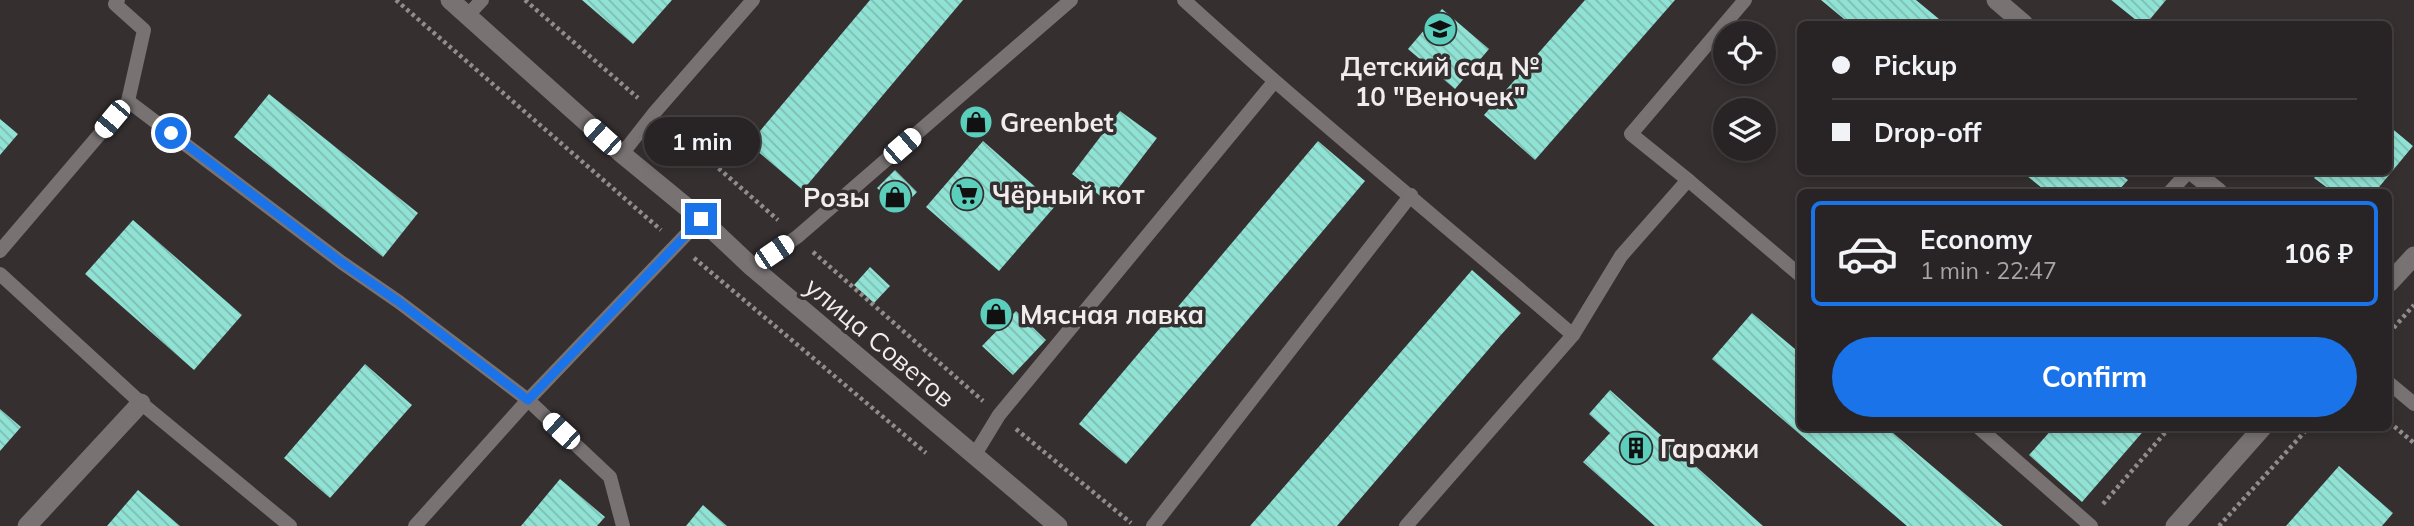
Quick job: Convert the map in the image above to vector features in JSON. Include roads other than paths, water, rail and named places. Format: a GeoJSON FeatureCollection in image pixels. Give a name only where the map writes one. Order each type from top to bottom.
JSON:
{"type":"FeatureCollection","features":[{"type":"Feature","properties":{"kind":"street","name":"улица Советов"},"geometry":{"type":"LineString","coordinates":[[450,0],[622,154],[701,219],[752,267],[1058,526]]}},
{"type":"Feature","properties":{"kind":"street"},"geometry":{"type":"LineString","coordinates":[[1996,0],[2020,21]]}},
{"type":"Feature","properties":{"kind":"street"},"geometry":{"type":"LineString","coordinates":[[2194,175],[2214,189]]}},
{"type":"Feature","properties":{"kind":"street"},"geometry":{"type":"LineString","coordinates":[[2392,280],[2414,256]]}},
{"type":"Feature","properties":{"kind":"street"},"geometry":{"type":"LineString","coordinates":[[35,523],[141,402]]}},
{"type":"Feature","properties":{"kind":"street"},"geometry":{"type":"LineString","coordinates":[[2175,526],[2259,431]]}},
{"type":"Feature","properties":{"kind":"lane"},"geometry":{"type":"LineString","coordinates":[[468,15],[482,0]]}},
{"type":"Feature","properties":{"kind":"lane"},"geometry":{"type":"LineString","coordinates":[[622,154],[753,0]]}},
{"type":"Feature","properties":{"kind":"lane"},"geometry":{"type":"LineString","coordinates":[[752,267],[797,237],[1071,0]]}},
{"type":"Feature","properties":{"kind":"lane"},"geometry":{"type":"LineString","coordinates":[[1184,0],[1274,82],[1411,195],[1573,335]]}},
{"type":"Feature","properties":{"kind":"lane"},"geometry":{"type":"LineString","coordinates":[[1745,0],[1632,134],[1797,273]]}},
{"type":"Feature","properties":{"kind":"lane"},"geometry":{"type":"LineString","coordinates":[[0,251],[128,100],[144,30],[115,1]]}},
{"type":"Feature","properties":{"kind":"lane"},"geometry":{"type":"LineString","coordinates":[[974,456],[999,415],[1274,82]]}},
{"type":"Feature","properties":{"kind":"lane"},"geometry":{"type":"LineString","coordinates":[[128,100],[528,400],[610,477],[623,526]]}},
{"type":"Feature","properties":{"kind":"lane"},"geometry":{"type":"LineString","coordinates":[[2173,189],[2187,175]]}},
{"type":"Feature","properties":{"kind":"lane"},"geometry":{"type":"LineString","coordinates":[[1406,526],[1573,335],[1621,256],[1688,180]]}},
{"type":"Feature","properties":{"kind":"lane"},"geometry":{"type":"LineString","coordinates":[[1153,526],[1411,195]]}},
{"type":"Feature","properties":{"kind":"lane"},"geometry":{"type":"LineString","coordinates":[[415,526],[528,400],[701,219]]}},
{"type":"Feature","properties":{"kind":"lane"},"geometry":{"type":"LineString","coordinates":[[0,274],[141,402],[290,526]]}},
{"type":"Feature","properties":{"kind":"lane"},"geometry":{"type":"LineString","coordinates":[[2392,386],[2414,404]]}},
{"type":"Feature","properties":{"kind":"lane"},"geometry":{"type":"LineString","coordinates":[[1983,431],[2089,524]]}},
{"type":"Feature","properties":{"kind":"place","name":"Детский сад № 10 \"Веночек\""},"geometry":{"type":"Point","coordinates":[1440,29]}},
{"type":"Feature","properties":{"kind":"place","name":"Greenbet"},"geometry":{"type":"Point","coordinates":[976,122]}},
{"type":"Feature","properties":{"kind":"place","name":"Чёрный кот"},"geometry":{"type":"Point","coordinates":[967,194]}},
{"type":"Feature","properties":{"kind":"place","name":"Розы"},"geometry":{"type":"Point","coordinates":[895,197]}},
{"type":"Feature","properties":{"kind":"place","name":"Мясная лавка"},"geometry":{"type":"Point","coordinates":[996,314]}},
{"type":"Feature","properties":{"kind":"place","name":"Гаражи"},"geometry":{"type":"Point","coordinates":[1636,448]}}]}
